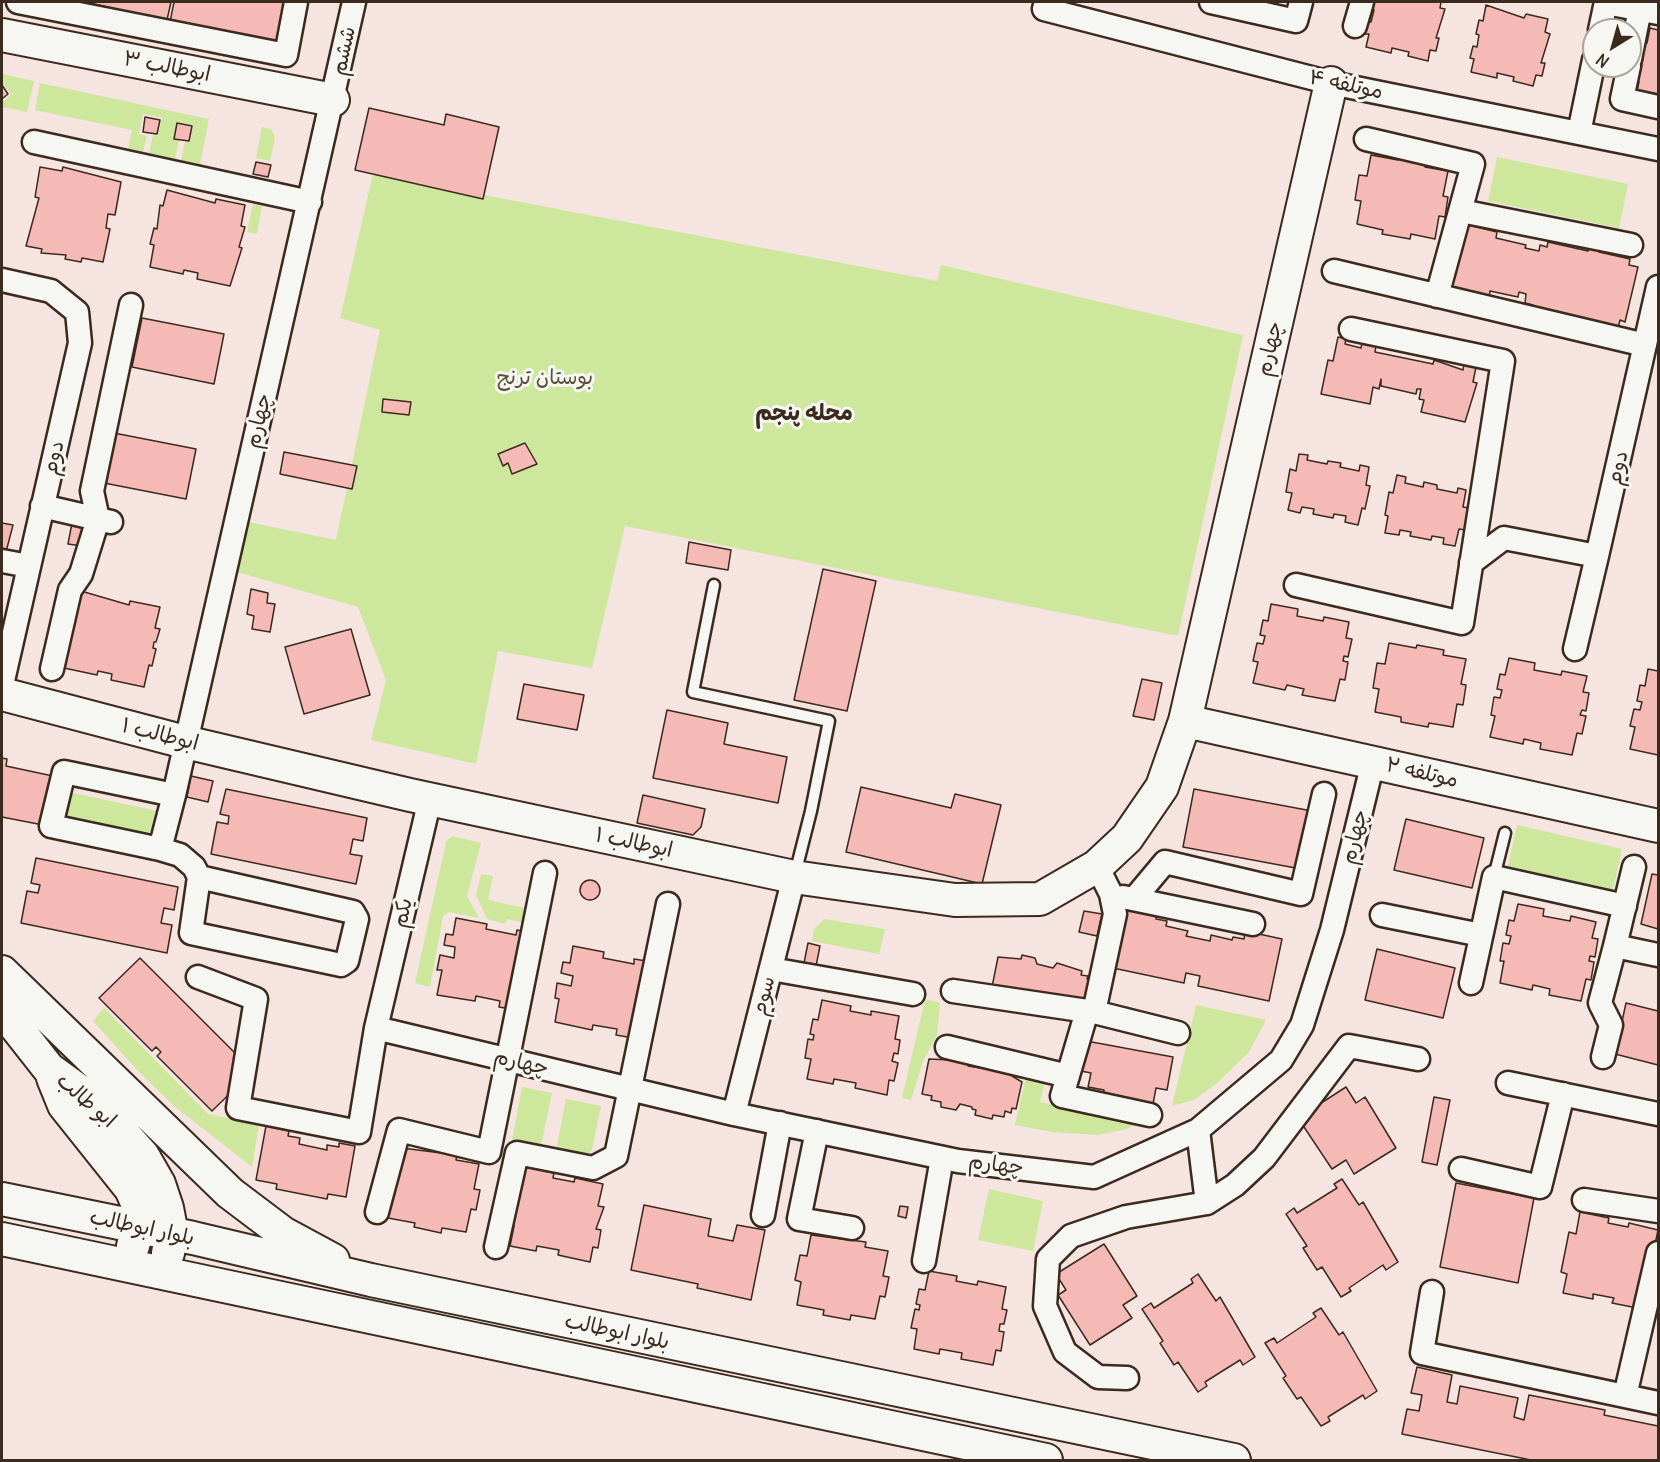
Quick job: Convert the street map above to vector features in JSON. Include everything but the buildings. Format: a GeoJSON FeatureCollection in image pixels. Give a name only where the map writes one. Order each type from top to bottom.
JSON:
{"type":"FeatureCollection","features":[{"type":"Feature","properties":{"kind":"main road","name":"ابوطالب ۳"},"geometry":{"type":"LineString","coordinates":[[2,35],[333,100]]}},
{"type":"Feature","properties":{"kind":"main road","name":"چهارم"},"geometry":{"type":"LineString","coordinates":[[1185,722],[1331,83]]}},
{"type":"Feature","properties":{"kind":"main road","name":"ابوطالب ۱"},"geometry":{"type":"LineString","coordinates":[[2,694],[185,742],[430,799],[794,878],[955,900],[1040,899],[1097,866],[1126,838],[1162,787],[1185,722]]}},
{"type":"Feature","properties":{"kind":"main road","name":"موتلفه ۲"},"geometry":{"type":"LineString","coordinates":[[1185,722],[1659,826]]}},
{"type":"Feature","properties":{"kind":"main road"},"geometry":{"type":"LineString","coordinates":[[2,972],[230,1193],[283,1233],[371,1280]]}},
{"type":"Feature","properties":{"kind":"main road"},"geometry":{"type":"LineString","coordinates":[[2,1009],[49,1069]]}},
{"type":"Feature","properties":{"kind":"main road","name":"ابو طالب"},"geometry":{"type":"LineString","coordinates":[[49,1069],[64,1105],[131,1189],[138,1204],[138,1227],[129,1266]]}},
{"type":"Feature","properties":{"kind":"main road","name":"ابو طالب"},"geometry":{"type":"LineString","coordinates":[[49,1069],[82,1093],[111,1120],[142,1156],[159,1184],[172,1234]]}},
{"type":"Feature","properties":{"kind":"main road","name":"بلوار ابوطالب"},"geometry":{"type":"LineString","coordinates":[[2,1199],[172,1234],[371,1280],[1234,1461]]}},
{"type":"Feature","properties":{"kind":"main road"},"geometry":{"type":"LineString","coordinates":[[163,1274],[172,1234]]}},
{"type":"Feature","properties":{"kind":"main road","name":"بلوار ابوطالب"},"geometry":{"type":"LineString","coordinates":[[2,1239],[1046,1461]]}},
{"type":"Feature","properties":{"kind":"street"},"geometry":{"type":"LineString","coordinates":[[18,2],[286,55],[296,2]]}},
{"type":"Feature","properties":{"kind":"street","name":"ششم"},"geometry":{"type":"LineString","coordinates":[[333,100],[354,2]]}},
{"type":"Feature","properties":{"kind":"street","name":"موتلفه ۴"},"geometry":{"type":"LineString","coordinates":[[1046,2],[1044,9],[1331,83],[1659,149]]}},
{"type":"Feature","properties":{"kind":"street"},"geometry":{"type":"LineString","coordinates":[[1211,2],[1296,21],[1300,2]]}},
{"type":"Feature","properties":{"kind":"street"},"geometry":{"type":"LineString","coordinates":[[1355,26],[1362,2]]}},
{"type":"Feature","properties":{"kind":"street"},"geometry":{"type":"LineString","coordinates":[[1603,18],[1606,2],[1649,11],[1642,29]]}},
{"type":"Feature","properties":{"kind":"street"},"geometry":{"type":"LineString","coordinates":[[1579,133],[1590,78]]}},
{"type":"Feature","properties":{"kind":"street"},"geometry":{"type":"LineString","coordinates":[[1626,78],[1622,99],[1659,107]]}},
{"type":"Feature","properties":{"kind":"street","name":"چهارم"},"geometry":{"type":"LineString","coordinates":[[160,849],[333,100]]}},
{"type":"Feature","properties":{"kind":"street"},"geometry":{"type":"LineString","coordinates":[[1366,139],[1473,164],[1437,296]]}},
{"type":"Feature","properties":{"kind":"street"},"geometry":{"type":"LineString","coordinates":[[34,141],[310,202]]}},
{"type":"Feature","properties":{"kind":"street"},"geometry":{"type":"LineString","coordinates":[[1461,211],[1631,245]]}},
{"type":"Feature","properties":{"kind":"street"},"geometry":{"type":"LineString","coordinates":[[1334,271],[1646,345]]}},
{"type":"Feature","properties":{"kind":"street","name":"دوم"},"geometry":{"type":"LineString","coordinates":[[2,280],[51,291],[77,312],[80,342],[2,685]]}},
{"type":"Feature","properties":{"kind":"street","name":"دوم"},"geometry":{"type":"LineString","coordinates":[[1575,649],[1597,556],[1648,381],[1646,345],[1659,287]]}},
{"type":"Feature","properties":{"kind":"street"},"geometry":{"type":"LineString","coordinates":[[52,669],[70,590],[81,574],[105,520],[92,491],[131,305]]}},
{"type":"Feature","properties":{"kind":"street"},"geometry":{"type":"LineString","coordinates":[[1296,585],[1462,622],[1503,361],[1351,329]]}},
{"type":"Feature","properties":{"kind":"street"},"geometry":{"type":"LineString","coordinates":[[42,506],[105,520]]}},
{"type":"Feature","properties":{"kind":"street"},"geometry":{"type":"LineString","coordinates":[[1471,563],[1504,538],[1597,556]]}},
{"type":"Feature","properties":{"kind":"street"},"geometry":{"type":"LineString","coordinates":[[2,561],[29,566]]}},
{"type":"Feature","properties":{"kind":"street","name":"چهارم"},"geometry":{"type":"LineString","coordinates":[[376,1028],[734,1114],[942,1158],[1094,1177],[1198,1130],[1281,1060],[1302,1025],[1332,930],[1373,762]]}},
{"type":"Feature","properties":{"kind":"street"},"geometry":{"type":"LineString","coordinates":[[174,795],[64,772],[51,826],[180,855],[194,867],[199,877],[191,933],[341,965],[347,961],[357,919],[353,912],[199,877]]}},
{"type":"Feature","properties":{"kind":"street"},"geometry":{"type":"LineString","coordinates":[[1134,899],[1165,862],[1301,894],[1324,794]]}},
{"type":"Feature","properties":{"kind":"street","name":"یکم"},"geometry":{"type":"LineString","coordinates":[[198,977],[256,999],[238,1108],[358,1132],[376,1028],[430,799]]}},
{"type":"Feature","properties":{"kind":"street"},"geometry":{"type":"LineString","coordinates":[[1097,866],[1111,894],[1115,914],[1091,1012],[1062,1096],[1150,1115]]}},
{"type":"Feature","properties":{"kind":"street"},"geometry":{"type":"LineString","coordinates":[[1603,1058],[1611,1025],[1600,1003],[1634,867]]}},
{"type":"Feature","properties":{"kind":"street"},"geometry":{"type":"LineString","coordinates":[[377,1212],[399,1130],[489,1152],[545,873]]}},
{"type":"Feature","properties":{"kind":"street","name":"سوم"},"geometry":{"type":"LineString","coordinates":[[734,1114],[794,878]]}},
{"type":"Feature","properties":{"kind":"street"},"geometry":{"type":"LineString","coordinates":[[1471,983],[1494,878],[1625,906]]}},
{"type":"Feature","properties":{"kind":"street"},"geometry":{"type":"LineString","coordinates":[[1111,894],[1253,924]]}},
{"type":"Feature","properties":{"kind":"street"},"geometry":{"type":"LineString","coordinates":[[496,1246],[517,1153],[593,1168],[616,1156],[668,904]]}},
{"type":"Feature","properties":{"kind":"street"},"geometry":{"type":"LineString","coordinates":[[1382,915],[1481,935]]}},
{"type":"Feature","properties":{"kind":"street"},"geometry":{"type":"LineString","coordinates":[[1616,946],[1659,955]]}},
{"type":"Feature","properties":{"kind":"street"},"geometry":{"type":"LineString","coordinates":[[771,969],[913,994]]}},
{"type":"Feature","properties":{"kind":"street"},"geometry":{"type":"LineString","coordinates":[[953,991],[1091,1012],[1178,1033]]}},
{"type":"Feature","properties":{"kind":"street"},"geometry":{"type":"LineString","coordinates":[[1127,1378],[1098,1377],[1065,1352],[1045,1306],[1048,1259],[1071,1236],[1126,1218],[1207,1203],[1235,1185],[1264,1158],[1349,1046],[1418,1059]]}},
{"type":"Feature","properties":{"kind":"street"},"geometry":{"type":"LineString","coordinates":[[948,1047],[1068,1076]]}},
{"type":"Feature","properties":{"kind":"street"},"geometry":{"type":"LineString","coordinates":[[1508,1083],[1659,1114]]}},
{"type":"Feature","properties":{"kind":"street"},"geometry":{"type":"LineString","coordinates":[[1461,1169],[1540,1188],[1563,1094]]}},
{"type":"Feature","properties":{"kind":"street"},"geometry":{"type":"LineString","coordinates":[[763,1215],[780,1124]]}},
{"type":"Feature","properties":{"kind":"street"},"geometry":{"type":"LineString","coordinates":[[1198,1130],[1207,1203]]}},
{"type":"Feature","properties":{"kind":"street"},"geometry":{"type":"LineString","coordinates":[[817,1131],[798,1219],[852,1228]]}},
{"type":"Feature","properties":{"kind":"street"},"geometry":{"type":"LineString","coordinates":[[924,1261],[942,1158]]}},
{"type":"Feature","properties":{"kind":"street"},"geometry":{"type":"LineString","coordinates":[[1584,1200],[1659,1211]]}},
{"type":"Feature","properties":{"kind":"street"},"geometry":{"type":"LineString","coordinates":[[1625,1396],[1659,1254]]}},
{"type":"Feature","properties":{"kind":"street"},"geometry":{"type":"LineString","coordinates":[[1432,1292],[1422,1353],[1659,1403]]}},
{"type":"Feature","properties":{"kind":"lane"},"geometry":{"type":"LineString","coordinates":[[714,585],[693,692],[829,721],[811,812],[794,878]]}},
{"type":"Feature","properties":{"kind":"lane"},"geometry":{"type":"LineString","coordinates":[[1494,878],[1505,833]]}},
{"type":"Feature","properties":{"kind":"green space"},"geometry":{"type":"Polygon","coordinates":[[[2,74],[34,81],[27,112],[2,107],[2,103],[11,95],[2,81],[2,74]]]}},
{"type":"Feature","properties":{"kind":"green space"},"geometry":{"type":"Polygon","coordinates":[[[40,83],[209,119],[200,165],[181,161],[185,142],[190,142],[193,126],[177,122],[174,139],[179,140],[175,159],[149,153],[153,135],[158,136],[162,118],[143,114],[139,134],[147,136],[143,152],[128,149],[132,130],[35,110],[40,83]]]}},
{"type":"Feature","properties":{"kind":"green space"},"geometry":{"type":"Polygon","coordinates":[[[262,127],[271,129],[275,137],[270,161],[256,158],[262,127]]]}},
{"type":"Feature","properties":{"kind":"green space"},"geometry":{"type":"Polygon","coordinates":[[[1497,157],[1628,184],[1619,228],[1488,201],[1497,157]]]}},
{"type":"Feature","properties":{"kind":"green space","name":"بوستان ترنج"},"geometry":{"type":"Polygon","coordinates":[[[373,174],[937,281],[941,265],[1243,335],[1178,636],[625,526],[592,668],[498,651],[476,764],[371,740],[386,680],[358,607],[237,572],[248,522],[336,540],[380,330],[340,318],[373,174]]]}},
{"type":"Feature","properties":{"kind":"green space"},"geometry":{"type":"Polygon","coordinates":[[[253,204],[262,206],[257,234],[247,232],[253,204]]]}},
{"type":"Feature","properties":{"kind":"green space"},"geometry":{"type":"Polygon","coordinates":[[[64,791],[162,812],[154,829],[142,835],[57,815],[64,791]]]}},
{"type":"Feature","properties":{"kind":"green space"},"geometry":{"type":"Polygon","coordinates":[[[1517,825],[1622,849],[1613,890],[1508,866],[1517,825]]]}},
{"type":"Feature","properties":{"kind":"green space"},"geometry":{"type":"Polygon","coordinates":[[[452,836],[481,843],[467,896],[479,918],[449,912],[443,916],[430,987],[415,983],[446,842],[452,836]]]}},
{"type":"Feature","properties":{"kind":"green space"},"geometry":{"type":"Polygon","coordinates":[[[481,874],[493,876],[488,900],[534,910],[529,924],[507,919],[505,924],[487,919],[476,895],[481,874]]]}},
{"type":"Feature","properties":{"kind":"green space"},"geometry":{"type":"Polygon","coordinates":[[[824,919],[885,929],[879,954],[812,941],[814,929],[824,919]]]}},
{"type":"Feature","properties":{"kind":"green space"},"geometry":{"type":"Polygon","coordinates":[[[925,999],[940,1003],[937,1035],[923,1061],[911,1100],[902,1098],[925,999]]]}},
{"type":"Feature","properties":{"kind":"green space"},"geometry":{"type":"Polygon","coordinates":[[[1196,1005],[1266,1020],[1249,1052],[1216,1084],[1194,1100],[1172,1106],[1196,1005]]]}},
{"type":"Feature","properties":{"kind":"green space"},"geometry":{"type":"Polygon","coordinates":[[[104,1008],[208,1114],[259,1125],[252,1167],[174,1106],[139,1072],[93,1021],[104,1008]]]}},
{"type":"Feature","properties":{"kind":"green space"},"geometry":{"type":"Polygon","coordinates":[[[1027,1072],[1047,1074],[1040,1102],[1141,1121],[1127,1129],[1098,1135],[1052,1132],[1015,1125],[1027,1072]]]}},
{"type":"Feature","properties":{"kind":"green space"},"geometry":{"type":"Polygon","coordinates":[[[522,1087],[552,1093],[541,1146],[512,1141],[522,1087]]]}},
{"type":"Feature","properties":{"kind":"green space"},"geometry":{"type":"Polygon","coordinates":[[[566,1099],[601,1106],[592,1150],[584,1157],[556,1151],[566,1099]]]}},
{"type":"Feature","properties":{"kind":"green space"},"geometry":{"type":"Polygon","coordinates":[[[989,1189],[1043,1201],[1033,1251],[978,1240],[989,1189]]]}},
{"type":"Feature","properties":{"kind":"district","name":"محله پنجم"},"geometry":{"type":"Point","coordinates":[804,414]}}]}
